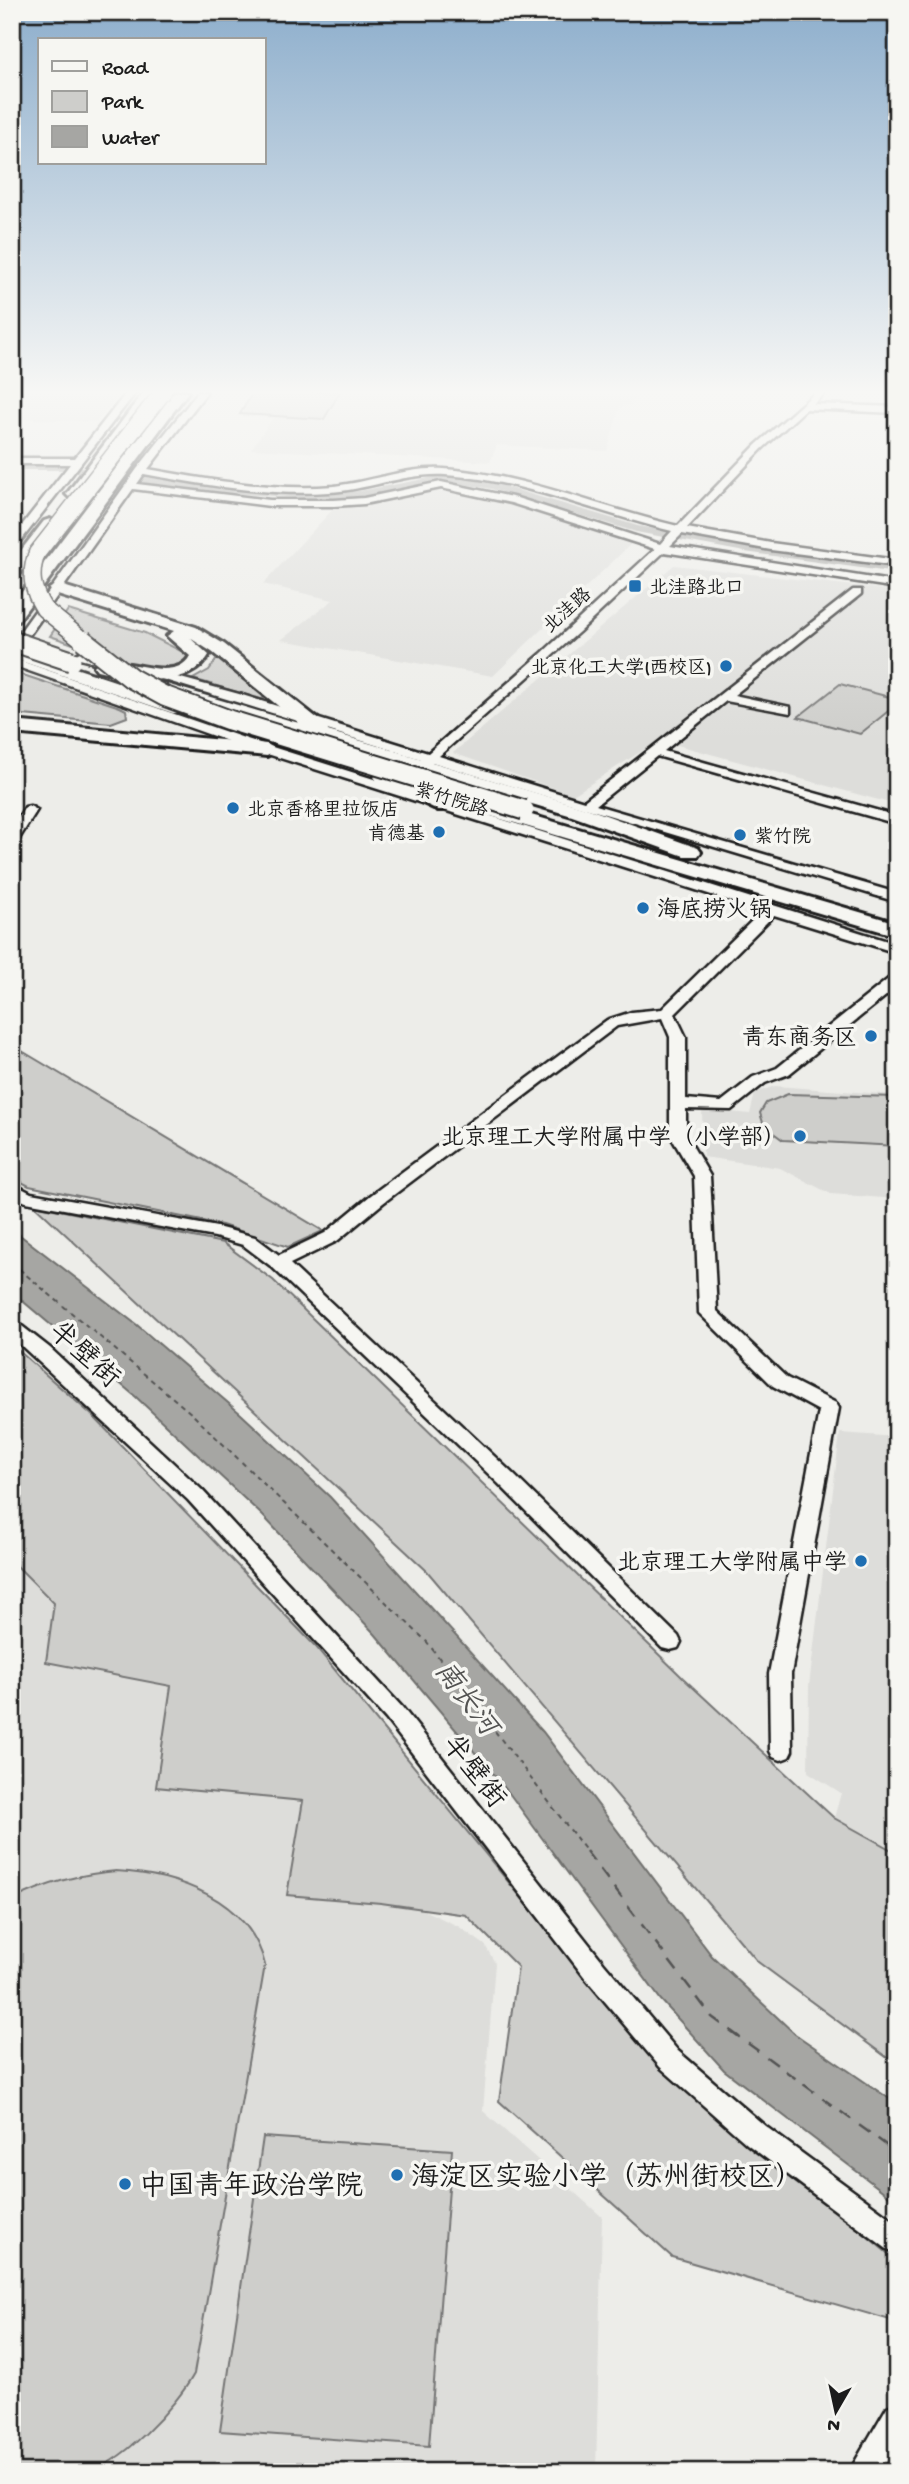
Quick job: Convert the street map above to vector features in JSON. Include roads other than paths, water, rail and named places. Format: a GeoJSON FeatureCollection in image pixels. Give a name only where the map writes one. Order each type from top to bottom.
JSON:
{"type":"FeatureCollection","features":[{"type":"Feature","properties":{"kind":"highway"},"geometry":{"type":"LineString","coordinates":[[12,573],[63,508]]}},
{"type":"Feature","properties":{"kind":"highway"},"geometry":{"type":"LineString","coordinates":[[70,508],[37,553],[33,562],[31,584],[44,609],[131,678],[173,700],[229,720],[526,812]]}},
{"type":"Feature","properties":{"kind":"highway"},"geometry":{"type":"LineString","coordinates":[[81,508],[46,554],[40,574],[45,595],[63,617],[130,668],[171,694],[526,812]]}},
{"type":"Feature","properties":{"kind":"highway"},"geometry":{"type":"LineString","coordinates":[[12,617],[94,508]]}},
{"type":"Feature","properties":{"kind":"highway"},"geometry":{"type":"LineString","coordinates":[[52,596],[164,630],[186,641],[200,655],[194,665],[163,674],[67,665]]}},
{"type":"Feature","properties":{"kind":"highway"},"geometry":{"type":"LineString","coordinates":[[52,596],[190,631],[218,648],[256,681],[312,721],[326,736]]}},
{"type":"Feature","properties":{"kind":"highway","name":"紫竹院路"},"geometry":{"type":"LineString","coordinates":[[12,641],[137,699],[384,777],[526,812],[688,859],[897,914]]}},
{"type":"Feature","properties":{"kind":"highway","name":"紫竹院路"},"geometry":{"type":"LineString","coordinates":[[12,652],[426,761],[583,809],[688,859],[897,930]]}},
{"type":"Feature","properties":{"kind":"highway"},"geometry":{"type":"LineString","coordinates":[[12,721],[120,726],[136,719],[137,699]]}},
{"type":"Feature","properties":{"kind":"highway"},"geometry":{"type":"LineString","coordinates":[[12,727],[267,750]]}},
{"type":"Feature","properties":{"kind":"highway"},"geometry":{"type":"LineString","coordinates":[[384,777],[449,808],[526,812]]}},
{"type":"Feature","properties":{"kind":"highway"},"geometry":{"type":"LineString","coordinates":[[583,809],[632,820]]}},
{"type":"Feature","properties":{"kind":"street"},"geometry":{"type":"LineString","coordinates":[[13,543],[40,508]]}},
{"type":"Feature","properties":{"kind":"street"},"geometry":{"type":"LineString","coordinates":[[12,652],[115,508]]}},
{"type":"Feature","properties":{"kind":"street"},"geometry":{"type":"LineString","coordinates":[[538,508],[663,547],[897,585]]}},
{"type":"Feature","properties":{"kind":"street"},"geometry":{"type":"LineString","coordinates":[[599,508],[679,531],[799,551],[897,563]]}},
{"type":"Feature","properties":{"kind":"street","name":"北洼路"},"geometry":{"type":"LineString","coordinates":[[426,761],[663,547],[702,508]]}},
{"type":"Feature","properties":{"kind":"street"},"geometry":{"type":"LineString","coordinates":[[583,809],[856,592]]}},
{"type":"Feature","properties":{"kind":"street"},"geometry":{"type":"LineString","coordinates":[[12,661],[67,665]]}},
{"type":"Feature","properties":{"kind":"street","name":"紫竹院路"},"geometry":{"type":"LineString","coordinates":[[145,672],[312,721],[426,761]]}},
{"type":"Feature","properties":{"kind":"street"},"geometry":{"type":"LineString","coordinates":[[723,697],[786,710]]}},
{"type":"Feature","properties":{"kind":"street","name":"紫竹院路"},"geometry":{"type":"LineString","coordinates":[[137,699],[267,750],[897,949]]}},
{"type":"Feature","properties":{"kind":"street"},"geometry":{"type":"LineString","coordinates":[[655,752],[897,820]]}},
{"type":"Feature","properties":{"kind":"street"},"geometry":{"type":"LineString","coordinates":[[12,839],[30,810]]}},
{"type":"Feature","properties":{"kind":"street"},"geometry":{"type":"LineString","coordinates":[[632,820],[897,898]]}},
{"type":"Feature","properties":{"kind":"street"},"geometry":{"type":"LineString","coordinates":[[278,1264],[331,1237],[377,1199],[612,1023],[632,1017],[667,1013],[770,911]]}},
{"type":"Feature","properties":{"kind":"street"},"geometry":{"type":"LineString","coordinates":[[678,1103],[725,1107],[760,1080],[783,1071],[897,979]]}},
{"type":"Feature","properties":{"kind":"street"},"geometry":{"type":"LineString","coordinates":[[667,1013],[678,1037],[678,1135],[702,1177],[708,1313],[780,1382],[829,1408],[780,1674],[781,1751]]}},
{"type":"Feature","properties":{"kind":"street"},"geometry":{"type":"LineString","coordinates":[[12,1188],[26,1197],[217,1232],[249,1241],[278,1264],[505,1478],[670,1642]]}},
{"type":"Feature","properties":{"kind":"street","name":"半壁街"},"geometry":{"type":"LineString","coordinates":[[12,1327],[43,1352],[195,1496],[394,1713],[594,1972],[669,2059],[756,2135],[897,2240]]}},
{"type":"Feature","properties":{"kind":"street"},"geometry":{"type":"LineString","coordinates":[[864,2472],[897,2417]]}},
{"type":"Feature","properties":{"kind":"water","name":"南长河"},"geometry":{"type":"Polygon","coordinates":[[[12,1229],[137,1325],[241,1414],[330,1497],[543,1732],[712,1956],[795,2034],[897,2104],[897,2202],[724,2070],[661,2000],[509,1793],[375,1634],[263,1516],[136,1397],[12,1292],[12,1229]]]}},
{"type":"Feature","properties":{"kind":"waterway"},"geometry":{"type":"LineString","coordinates":[[566,508],[636,529],[745,549],[897,570]]}},
{"type":"Feature","properties":{"kind":"place","name":"北洼路北口"},"geometry":{"type":"Point","coordinates":[635,586]}},
{"type":"Feature","properties":{"kind":"place","name":"北京化工大学(西校区)"},"geometry":{"type":"Point","coordinates":[726,666]}},
{"type":"Feature","properties":{"kind":"place","name":"北京香格里拉饭店"},"geometry":{"type":"Point","coordinates":[233,808]}},
{"type":"Feature","properties":{"kind":"place","name":"肯德基"},"geometry":{"type":"Point","coordinates":[439,832]}},
{"type":"Feature","properties":{"kind":"place","name":"紫竹院"},"geometry":{"type":"Point","coordinates":[740,835]}},
{"type":"Feature","properties":{"kind":"place","name":"海底捞火锅"},"geometry":{"type":"Point","coordinates":[643,908]}},
{"type":"Feature","properties":{"kind":"place","name":"青东商务区"},"geometry":{"type":"Point","coordinates":[871,1036]}},
{"type":"Feature","properties":{"kind":"place","name":"北京理工大学附属中学（小学部）"},"geometry":{"type":"Point","coordinates":[800,1136]}},
{"type":"Feature","properties":{"kind":"place","name":"北京理工大学附属中学"},"geometry":{"type":"Point","coordinates":[861,1561]}},
{"type":"Feature","properties":{"kind":"place","name":"海淀区实验小学（苏州街校区）"},"geometry":{"type":"Point","coordinates":[397,2175]}},
{"type":"Feature","properties":{"kind":"place","name":"中国青年政治学院"},"geometry":{"type":"Point","coordinates":[125,2184]}}]}
